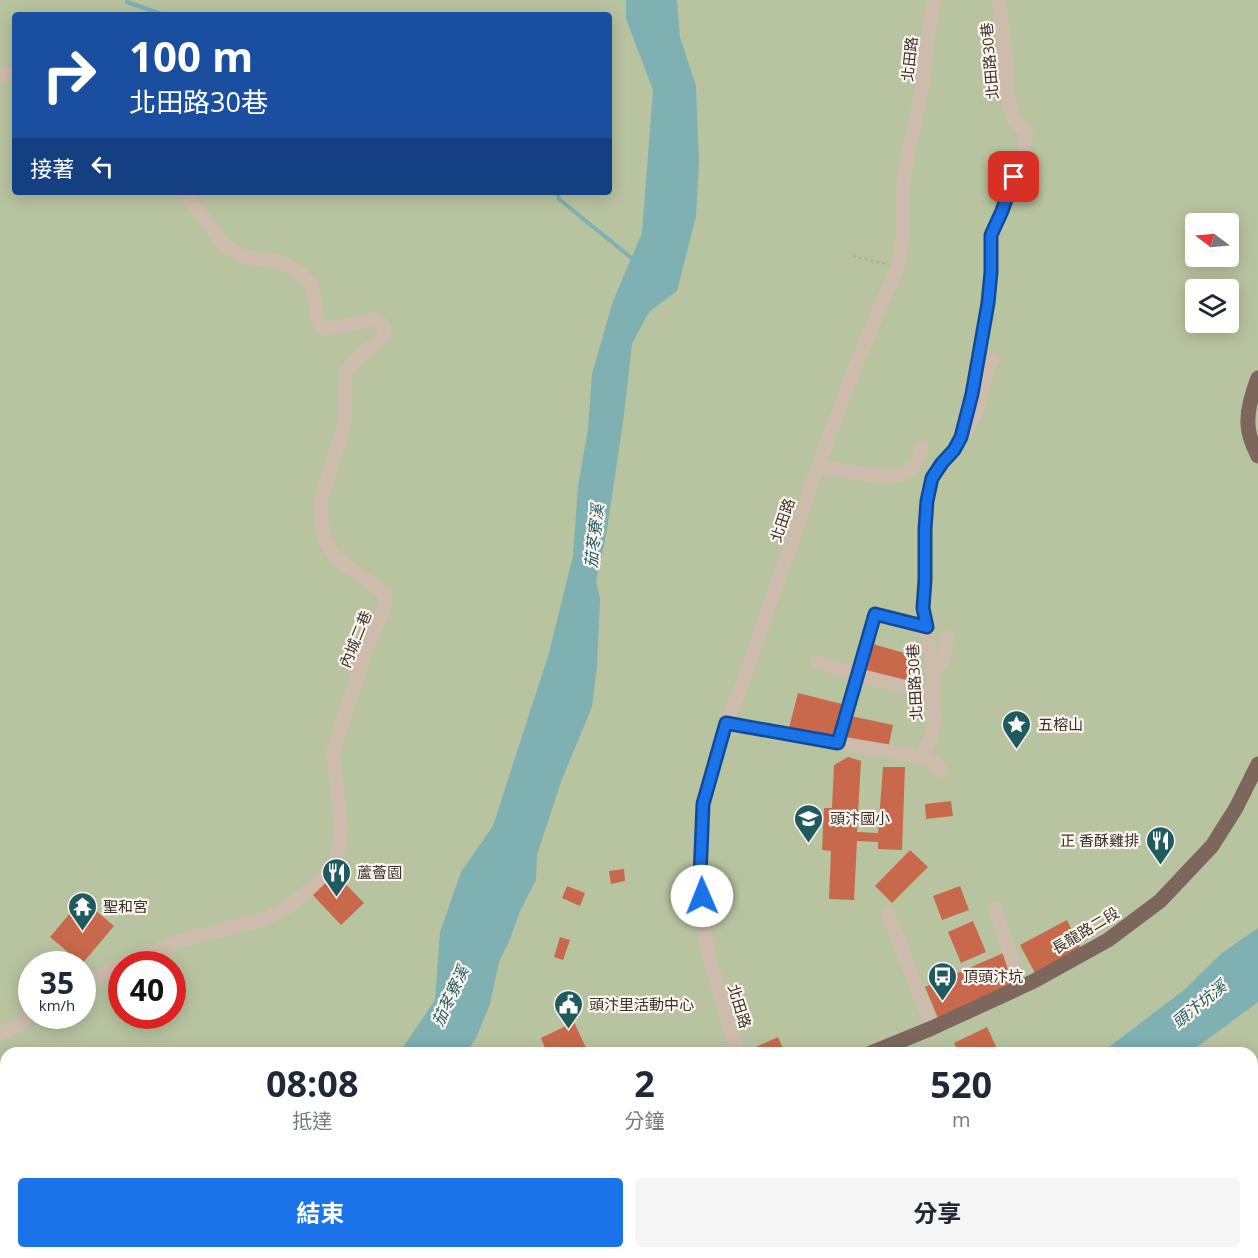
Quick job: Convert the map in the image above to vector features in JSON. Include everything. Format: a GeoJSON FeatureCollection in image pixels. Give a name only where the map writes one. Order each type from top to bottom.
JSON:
{"type":"FeatureCollection","features":[{"type":"Feature","properties":{"kind":"main road"},"geometry":{"type":"LineString","coordinates":[[1258,378],[1252,392],[1247,424],[1251,442],[1258,456]]}},
{"type":"Feature","properties":{"kind":"main road","name":"長龍路二段"},"geometry":{"type":"LineString","coordinates":[[886,1047],[1021,986],[1108,940],[1160,902],[1212,846],[1236,808],[1258,764]]}},
{"type":"Feature","properties":{"kind":"street","name":"北田路"},"geometry":{"type":"LineString","coordinates":[[735,1047],[707,949],[700,877],[703,804],[726,723],[744,679],[818,466],[857,362],[898,266],[903,234],[903,185],[923,84],[934,0]]}},
{"type":"Feature","properties":{"kind":"street","name":"北田路30巷"},"geometry":{"type":"LineString","coordinates":[[921,757],[931,738],[934,723],[933,670],[923,608],[927,501],[932,478],[961,437],[972,394],[988,303],[991,235],[1010,189],[1027,133],[1015,121],[1009,104],[1007,63],[999,0]]}},
{"type":"Feature","properties":{"kind":"street","name":"內城二巷"},"geometry":{"type":"LineString","coordinates":[[154,951],[182,940],[265,919],[285,909],[303,895],[335,861],[341,828],[333,751],[365,653],[387,603],[386,596],[381,590],[336,558],[324,538],[321,516],[321,500],[345,422],[346,372],[354,361],[383,337],[385,329],[382,324],[373,319],[336,328],[323,328],[317,318],[312,286],[299,272],[279,262],[245,256],[226,247],[186,195]]}},
{"type":"Feature","properties":{"kind":"street"},"geometry":{"type":"LineString","coordinates":[[961,437],[975,416],[989,366],[993,360]]}},
{"type":"Feature","properties":{"kind":"street"},"geometry":{"type":"LineString","coordinates":[[818,466],[893,477],[906,474],[915,464],[922,447]]}},
{"type":"Feature","properties":{"kind":"street"},"geometry":{"type":"LineString","coordinates":[[838,743],[875,614],[927,627]]}},
{"type":"Feature","properties":{"kind":"street"},"geometry":{"type":"LineString","coordinates":[[933,670],[941,664],[946,653],[947,637]]}},
{"type":"Feature","properties":{"kind":"street"},"geometry":{"type":"LineString","coordinates":[[817,662],[857,675],[934,694]]}},
{"type":"Feature","properties":{"kind":"street"},"geometry":{"type":"LineString","coordinates":[[726,723],[921,757],[934,762],[941,771]]}},
{"type":"Feature","properties":{"kind":"street"},"geometry":{"type":"LineString","coordinates":[[995,909],[1021,986]]}},
{"type":"Feature","properties":{"kind":"street"},"geometry":{"type":"LineString","coordinates":[[888,913],[932,1028]]}},
{"type":"Feature","properties":{"kind":"street"},"geometry":{"type":"LineString","coordinates":[[0,1034],[18,1025]]}},
{"type":"Feature","properties":{"kind":"path"},"geometry":{"type":"LineString","coordinates":[[853,256],[898,266]]}},
{"type":"Feature","properties":{"kind":"green space"},"geometry":{"type":"Polygon","coordinates":[[[0,0],[1258,0],[1258,1047],[0,1047],[0,0]]]}},
{"type":"Feature","properties":{"kind":"water","name":"茄苳寮溪"},"geometry":{"type":"Polygon","coordinates":[[[626,0],[677,0],[680,37],[696,86],[699,161],[696,216],[677,291],[649,312],[632,344],[606,536],[596,581],[600,599],[597,667],[592,707],[562,779],[537,855],[536,880],[499,962],[490,1004],[476,1038],[470,1047],[403,1047],[435,1000],[440,932],[461,872],[493,826],[549,653],[573,556],[578,486],[588,429],[592,374],[613,301],[642,233],[653,90],[626,19],[626,0]]]}},
{"type":"Feature","properties":{"kind":"water","name":"頭汴坑溪"},"geometry":{"type":"Polygon","coordinates":[[[1258,928],[1258,1002],[1197,1047],[1109,1047],[1184,990],[1222,953],[1258,928]]]}},
{"type":"Feature","properties":{"kind":"building"},"geometry":{"type":"Polygon","coordinates":[[[873,644],[918,657],[910,683],[865,670],[873,644]]]}},
{"type":"Feature","properties":{"kind":"building"},"geometry":{"type":"Polygon","coordinates":[[[798,693],[842,704],[834,739],[789,728],[798,693]]]}},
{"type":"Feature","properties":{"kind":"building"},"geometry":{"type":"Polygon","coordinates":[[[851,716],[893,725],[888,749],[846,740],[851,716]]]}},
{"type":"Feature","properties":{"kind":"building"},"geometry":{"type":"Polygon","coordinates":[[[848,757],[861,761],[857,832],[878,833],[883,767],[905,767],[902,850],[878,849],[878,842],[857,841],[854,900],[829,899],[831,851],[822,850],[824,808],[832,808],[834,765],[848,757]]]}},
{"type":"Feature","properties":{"kind":"building"},"geometry":{"type":"Polygon","coordinates":[[[951,801],[953,816],[926,819],[925,804],[951,801]]]}},
{"type":"Feature","properties":{"kind":"building"},"geometry":{"type":"Polygon","coordinates":[[[910,850],[928,867],[892,903],[875,886],[910,850]]]}},
{"type":"Feature","properties":{"kind":"building"},"geometry":{"type":"Polygon","coordinates":[[[624,869],[625,881],[611,884],[609,871],[624,869]]]}},
{"type":"Feature","properties":{"kind":"building","name":"蘆薈園"},"geometry":{"type":"Polygon","coordinates":[[[334,872],[364,903],[341,925],[309,891],[334,872]]]}},
{"type":"Feature","properties":{"kind":"building"},"geometry":{"type":"Polygon","coordinates":[[[567,886],[585,893],[580,906],[562,898],[567,886]]]}},
{"type":"Feature","properties":{"kind":"building"},"geometry":{"type":"Polygon","coordinates":[[[960,886],[969,910],[942,920],[933,896],[960,886]]]}},
{"type":"Feature","properties":{"kind":"building","name":"聖和宮"},"geometry":{"type":"Polygon","coordinates":[[[82,899],[114,926],[93,951],[67,951],[50,937],[82,899]]]}},
{"type":"Feature","properties":{"kind":"building"},"geometry":{"type":"Polygon","coordinates":[[[1067,920],[1081,949],[1035,973],[1020,945],[1067,920]]]}},
{"type":"Feature","properties":{"kind":"building"},"geometry":{"type":"Polygon","coordinates":[[[973,921],[986,952],[961,963],[948,932],[973,921]]]}},
{"type":"Feature","properties":{"kind":"building"},"geometry":{"type":"Polygon","coordinates":[[[560,937],[570,940],[563,960],[554,957],[560,937]]]}},
{"type":"Feature","properties":{"kind":"building"},"geometry":{"type":"Polygon","coordinates":[[[1008,951],[1021,981],[938,1018],[925,987],[1008,951]]]}},
{"type":"Feature","properties":{"kind":"building","name":"頭汴里活動中心"},"geometry":{"type":"Polygon","coordinates":[[[574,1022],[586,1047],[545,1047],[541,1038],[574,1022]]]}},
{"type":"Feature","properties":{"kind":"building"},"geometry":{"type":"Polygon","coordinates":[[[987,1027],[996,1047],[956,1047],[954,1043],[987,1027]]]}},
{"type":"Feature","properties":{"kind":"building"},"geometry":{"type":"Polygon","coordinates":[[[778,1037],[782,1047],[756,1047],[778,1037]]]}},
{"type":"Feature","properties":{"kind":"waterway"},"geometry":{"type":"LineString","coordinates":[[127,2],[155,12]]}},
{"type":"Feature","properties":{"kind":"waterway"},"geometry":{"type":"LineString","coordinates":[[558,195],[559,199],[634,260]]}},
{"type":"Feature","properties":{"kind":"place","name":"五榕山"},"geometry":{"type":"Point","coordinates":[1017,750]}},
{"type":"Feature","properties":{"kind":"place","name":"頭汴國小"},"geometry":{"type":"Point","coordinates":[809,844]}},
{"type":"Feature","properties":{"kind":"place","name":"正 香酥雞排"},"geometry":{"type":"Point","coordinates":[1160,866]}},
{"type":"Feature","properties":{"kind":"place","name":"蘆薈園"},"geometry":{"type":"Point","coordinates":[336,898]}},
{"type":"Feature","properties":{"kind":"place","name":"聖和宮"},"geometry":{"type":"Point","coordinates":[82,932]}},
{"type":"Feature","properties":{"kind":"place","name":"頂頭汴坑"},"geometry":{"type":"Point","coordinates":[942,1002]}},
{"type":"Feature","properties":{"kind":"place","name":"頭汴里活動中心"},"geometry":{"type":"Point","coordinates":[568,1030]}},
{"type":"Feature","properties":{"kind":"route"},"geometry":{"type":"LineString","coordinates":[[702,896],[700,877],[703,804],[726,723],[838,743],[875,614],[927,627],[923,608],[927,501],[932,478],[961,437],[972,394],[988,303],[991,235],[1014,177]]}}]}
